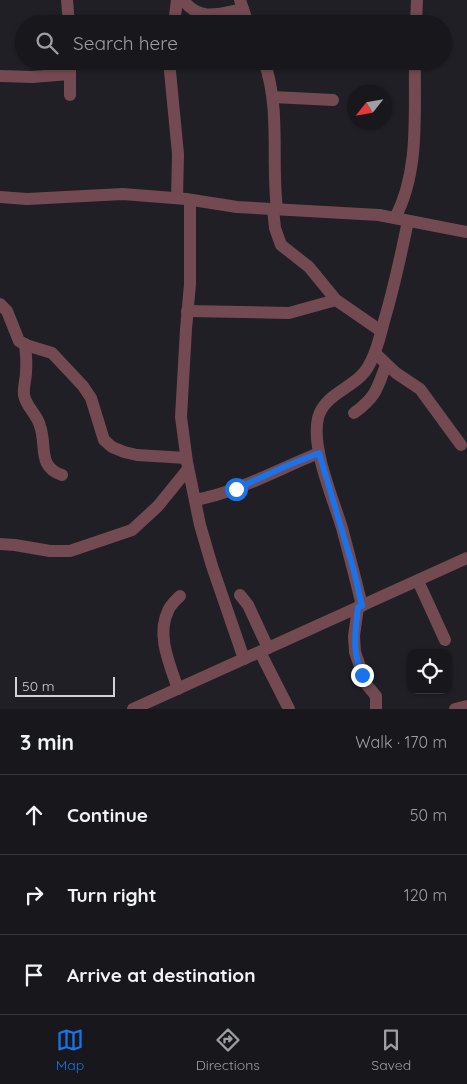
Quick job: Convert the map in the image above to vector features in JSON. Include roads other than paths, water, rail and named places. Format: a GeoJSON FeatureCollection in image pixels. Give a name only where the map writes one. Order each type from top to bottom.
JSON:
{"type":"FeatureCollection","features":[{"type":"Feature","properties":{"kind":"street"},"geometry":{"type":"LineString","coordinates":[[67,0],[68,15]]}},
{"type":"Feature","properties":{"kind":"street"},"geometry":{"type":"LineString","coordinates":[[175,15],[177,0]]}},
{"type":"Feature","properties":{"kind":"street"},"geometry":{"type":"LineString","coordinates":[[183,0],[190,8],[201,15],[215,14],[242,4]]}},
{"type":"Feature","properties":{"kind":"street"},"geometry":{"type":"LineString","coordinates":[[416,15],[417,0]]}},
{"type":"Feature","properties":{"kind":"street"},"geometry":{"type":"LineString","coordinates":[[0,76],[32,77],[62,70]]}},
{"type":"Feature","properties":{"kind":"street"},"geometry":{"type":"LineString","coordinates":[[70,70],[70,95]]}},
{"type":"Feature","properties":{"kind":"street"},"geometry":{"type":"LineString","coordinates":[[170,70],[184,199],[190,284],[181,417],[187,464],[212,566],[244,659]]}},
{"type":"Feature","properties":{"kind":"street"},"geometry":{"type":"LineString","coordinates":[[267,70],[271,84],[276,124],[274,157],[275,228],[281,245],[308,267],[336,300],[381,331]]}},
{"type":"Feature","properties":{"kind":"street"},"geometry":{"type":"LineString","coordinates":[[395,218],[403,204],[410,181],[415,70]]}},
{"type":"Feature","properties":{"kind":"street"},"geometry":{"type":"LineString","coordinates":[[272,97],[333,100]]}},
{"type":"Feature","properties":{"kind":"street"},"geometry":{"type":"LineString","coordinates":[[0,197],[27,199],[123,194],[184,199],[236,207],[379,215],[467,232]]}},
{"type":"Feature","properties":{"kind":"street"},"geometry":{"type":"LineString","coordinates":[[376,709],[376,696],[366,684],[355,652],[354,636],[360,606],[354,571],[319,453],[317,432],[321,408],[330,399],[353,384],[367,369],[375,352],[396,281],[408,221]]}},
{"type":"Feature","properties":{"kind":"street"},"geometry":{"type":"LineString","coordinates":[[188,311],[289,313],[336,300]]}},
{"type":"Feature","properties":{"kind":"street"},"geometry":{"type":"LineString","coordinates":[[0,304],[7,311],[19,341],[52,353],[82,386],[91,398],[104,440],[112,447],[137,455],[187,464]]}},
{"type":"Feature","properties":{"kind":"street"},"geometry":{"type":"LineString","coordinates":[[25,344],[27,362],[24,393],[26,401],[40,426],[45,458],[50,468],[55,473],[62,475]]}},
{"type":"Feature","properties":{"kind":"street"},"geometry":{"type":"LineString","coordinates":[[375,352],[386,365],[420,389],[460,445]]}},
{"type":"Feature","properties":{"kind":"street"},"geometry":{"type":"LineString","coordinates":[[354,413],[370,402],[386,365]]}},
{"type":"Feature","properties":{"kind":"street"},"geometry":{"type":"LineString","coordinates":[[195,500],[236,489],[319,453]]}},
{"type":"Feature","properties":{"kind":"street"},"geometry":{"type":"LineString","coordinates":[[0,544],[50,551],[70,551],[132,530],[158,506],[187,464]]}},
{"type":"Feature","properties":{"kind":"street"},"geometry":{"type":"LineString","coordinates":[[133,709],[467,558]]}},
{"type":"Feature","properties":{"kind":"street"},"geometry":{"type":"LineString","coordinates":[[418,581],[445,640]]}},
{"type":"Feature","properties":{"kind":"street"},"geometry":{"type":"LineString","coordinates":[[240,595],[248,606],[289,709]]}},
{"type":"Feature","properties":{"kind":"street"},"geometry":{"type":"LineString","coordinates":[[178,689],[166,655],[163,634],[168,608],[180,596]]}},
{"type":"Feature","properties":{"kind":"street"},"geometry":{"type":"LineString","coordinates":[[454,709],[467,706]]}}]}
